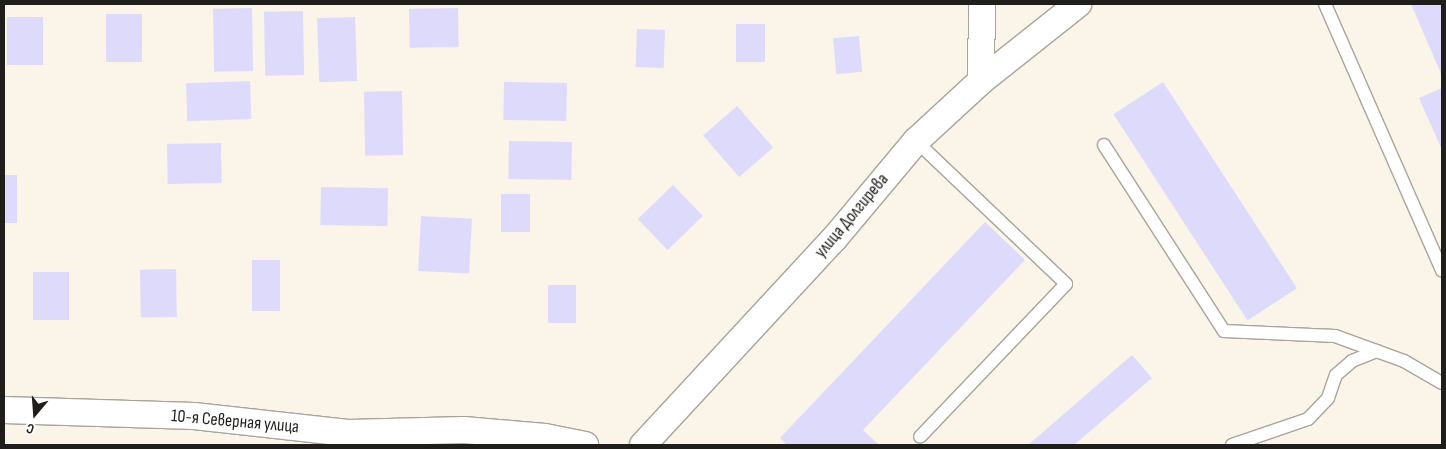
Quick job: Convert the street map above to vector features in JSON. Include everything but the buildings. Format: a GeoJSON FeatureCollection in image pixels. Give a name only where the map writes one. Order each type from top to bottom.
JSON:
{"type":"FeatureCollection","features":[{"type":"Feature","properties":{"kind":"street"},"geometry":{"type":"LineString","coordinates":[[981,81],[982,4]]}},
{"type":"Feature","properties":{"kind":"street","name":"улица Долгирева"},"geometry":{"type":"LineString","coordinates":[[643,445],[834,239],[916,141],[981,81],[1078,4]]}},
{"type":"Feature","properties":{"kind":"street","name":"10-я Северная улица"},"geometry":{"type":"LineString","coordinates":[[4,410],[194,416],[348,433],[464,430],[545,437],[585,445]]}},
{"type":"Feature","properties":{"kind":"lane"},"geometry":{"type":"LineString","coordinates":[[1325,4],[1442,270]]}},
{"type":"Feature","properties":{"kind":"lane"},"geometry":{"type":"LineString","coordinates":[[916,141],[1066,284],[920,437]]}},
{"type":"Feature","properties":{"kind":"lane"},"geometry":{"type":"LineString","coordinates":[[1104,145],[1224,331],[1334,336],[1404,361],[1442,382]]}},
{"type":"Feature","properties":{"kind":"lane"},"geometry":{"type":"LineString","coordinates":[[1232,445],[1308,419],[1328,398],[1336,376],[1352,361],[1378,351]]}}]}
